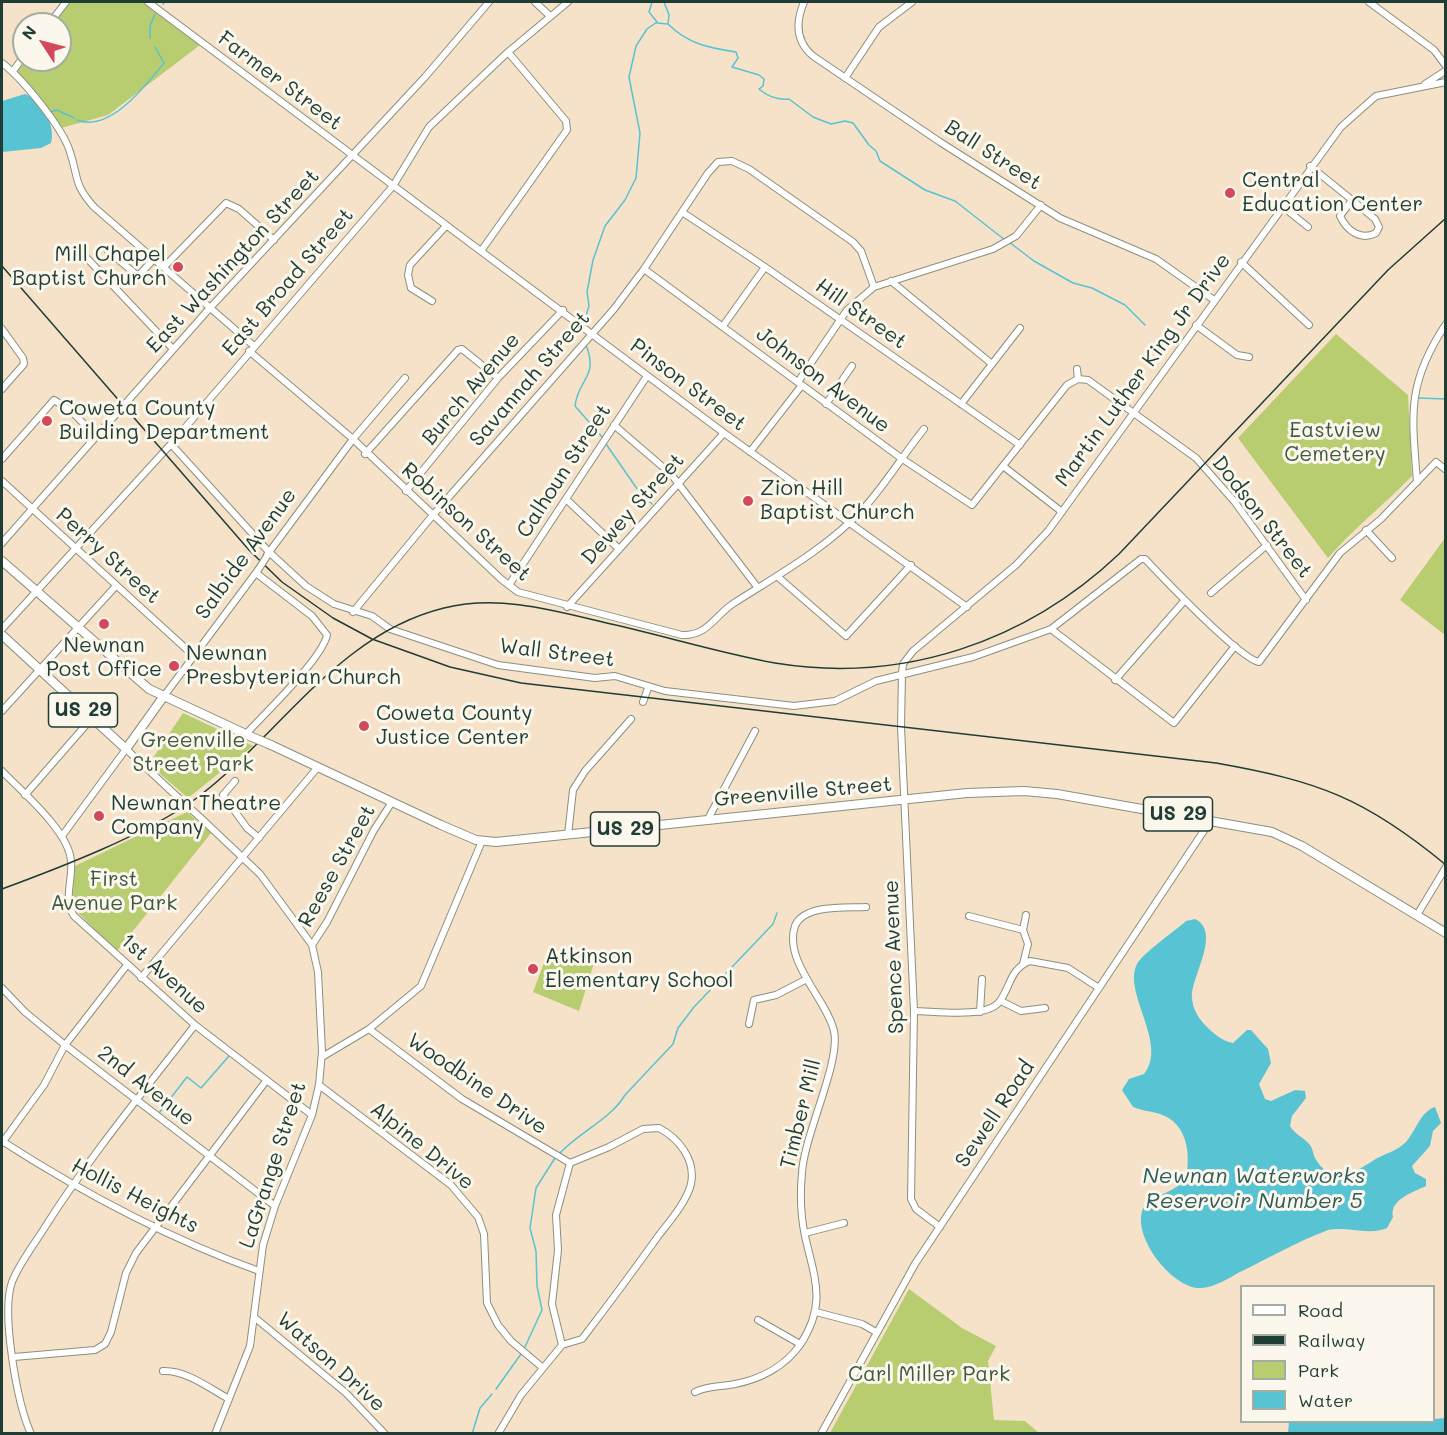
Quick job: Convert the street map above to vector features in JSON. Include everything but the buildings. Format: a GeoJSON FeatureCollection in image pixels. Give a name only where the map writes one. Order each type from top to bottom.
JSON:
{"type":"FeatureCollection","features":[{"type":"Feature","properties":{"kind":"main road","name":"US 29"},"geometry":{"type":"LineString","coordinates":[[2,561],[162,700]]}},
{"type":"Feature","properties":{"kind":"main road","name":"LaGrange Street"},"geometry":{"type":"LineString","coordinates":[[2,635],[126,749]]}},
{"type":"Feature","properties":{"kind":"main road","name":"Greenville Street"},"geometry":{"type":"LineString","coordinates":[[162,700],[271,745],[482,841],[496,842],[568,835],[967,793],[1024,791],[1264,830],[1287,838],[1446,933]]}},
{"type":"Feature","properties":{"kind":"main road","name":"Salbide Avenue"},"geometry":{"type":"LineString","coordinates":[[126,749],[162,700]]}},
{"type":"Feature","properties":{"kind":"street","name":"Farmer Street"},"geometry":{"type":"LineString","coordinates":[[148,2],[393,186]]}},
{"type":"Feature","properties":{"kind":"street","name":"East Washington Street"},"geometry":{"type":"LineString","coordinates":[[2,543],[209,309],[425,77],[489,2]]}},
{"type":"Feature","properties":{"kind":"street"},"geometry":{"type":"LineString","coordinates":[[535,2],[550,16]]}},
{"type":"Feature","properties":{"kind":"street","name":"East Broad Street"},"geometry":{"type":"LineString","coordinates":[[2,629],[73,548],[171,444],[393,186],[429,126],[508,51],[568,2]]}},
{"type":"Feature","properties":{"kind":"street","name":"Ball Street"},"geometry":{"type":"LineString","coordinates":[[804,2],[797,20],[800,37],[806,50],[845,78],[1041,205],[1081,228],[1156,259],[1214,300]]}},
{"type":"Feature","properties":{"kind":"street"},"geometry":{"type":"LineString","coordinates":[[845,78],[879,27],[912,2]]}},
{"type":"Feature","properties":{"kind":"street"},"geometry":{"type":"LineString","coordinates":[[1370,2],[1434,50],[1446,54]]}},
{"type":"Feature","properties":{"kind":"street"},"geometry":{"type":"LineString","coordinates":[[1434,50],[1445,70]]}},
{"type":"Feature","properties":{"kind":"street"},"geometry":{"type":"LineString","coordinates":[[481,250],[567,130],[566,121],[508,51]]}},
{"type":"Feature","properties":{"kind":"street","name":"Martin Luther King Jr Drive"},"geometry":{"type":"LineString","coordinates":[[1407,89],[1430,82],[1445,70]]}},
{"type":"Feature","properties":{"kind":"street","name":"Robinson Street"},"geometry":{"type":"LineString","coordinates":[[14,72],[63,137],[70,152],[80,191],[94,207],[164,267],[353,439],[365,454],[509,585],[526,596],[690,635],[704,631],[732,604],[778,577],[849,522],[869,502],[924,429]]}},
{"type":"Feature","properties":{"kind":"street","name":"Martin Luther King Jr Drive"},"geometry":{"type":"LineString","coordinates":[[902,673],[903,664],[914,651],[1033,548],[1062,512],[1240,262],[1341,127],[1366,103],[1383,94],[1446,82]]}},
{"type":"Feature","properties":{"kind":"street","name":"Savannah Street"},"geometry":{"type":"LineString","coordinates":[[353,612],[433,515],[592,334],[644,269],[708,172],[721,162],[739,164],[768,181],[853,242],[861,251],[874,287]]}},
{"type":"Feature","properties":{"kind":"street"},"geometry":{"type":"LineString","coordinates":[[1311,166],[1375,219],[1379,227],[1376,233],[1362,237],[1350,231],[1344,224],[1340,216],[1352,200]]}},
{"type":"Feature","properties":{"kind":"street","name":"Pinson Street"},"geometry":{"type":"LineString","coordinates":[[393,186],[563,310],[724,433],[967,607]]}},
{"type":"Feature","properties":{"kind":"street"},"geometry":{"type":"LineString","coordinates":[[164,267],[226,203],[239,209],[274,240]]}},
{"type":"Feature","properties":{"kind":"street"},"geometry":{"type":"LineString","coordinates":[[750,452],[800,384],[854,302],[874,287],[891,280],[977,256],[1016,236],[1041,205]]}},
{"type":"Feature","properties":{"kind":"street"},"geometry":{"type":"LineString","coordinates":[[1282,206],[1308,227]]}},
{"type":"Feature","properties":{"kind":"street","name":"Hill Street"},"geometry":{"type":"LineString","coordinates":[[682,212],[765,267],[1020,445]]}},
{"type":"Feature","properties":{"kind":"street"},"geometry":{"type":"LineString","coordinates":[[432,301],[411,288],[408,270],[446,226]]}},
{"type":"Feature","properties":{"kind":"street"},"geometry":{"type":"LineString","coordinates":[[108,251],[138,276],[154,259]]}},
{"type":"Feature","properties":{"kind":"street"},"geometry":{"type":"LineString","coordinates":[[83,254],[173,349]]}},
{"type":"Feature","properties":{"kind":"street"},"geometry":{"type":"LineString","coordinates":[[1240,262],[1309,325]]}},
{"type":"Feature","properties":{"kind":"street"},"geometry":{"type":"LineString","coordinates":[[723,326],[765,267]]}},
{"type":"Feature","properties":{"kind":"street","name":"Johnson Avenue"},"geometry":{"type":"LineString","coordinates":[[644,269],[826,404],[964,502],[972,505],[1003,466]]}},
{"type":"Feature","properties":{"kind":"street"},"geometry":{"type":"LineString","coordinates":[[891,280],[992,364]]}},
{"type":"Feature","properties":{"kind":"street","name":"Burch Avenue"},"geometry":{"type":"LineString","coordinates":[[406,491],[498,378],[563,310]]}},
{"type":"Feature","properties":{"kind":"street"},"geometry":{"type":"LineString","coordinates":[[1417,482],[1412,415],[1414,395],[1428,357],[1446,324]]}},
{"type":"Feature","properties":{"kind":"street"},"geometry":{"type":"LineString","coordinates":[[1196,325],[1237,355],[1248,357]]}},
{"type":"Feature","properties":{"kind":"street"},"geometry":{"type":"LineString","coordinates":[[961,404],[1020,328]]}},
{"type":"Feature","properties":{"kind":"street"},"geometry":{"type":"LineString","coordinates":[[2,329],[24,358],[24,364],[2,389]]}},
{"type":"Feature","properties":{"kind":"street"},"geometry":{"type":"LineString","coordinates":[[365,454],[458,350],[462,349],[498,378]]}},
{"type":"Feature","properties":{"kind":"street"},"geometry":{"type":"LineString","coordinates":[[826,404],[852,366]]}},
{"type":"Feature","properties":{"kind":"street"},"geometry":{"type":"LineString","coordinates":[[1062,512],[1003,466],[1060,392],[1078,379],[1077,369]]}},
{"type":"Feature","properties":{"kind":"street","name":"Calhoun Street"},"geometry":{"type":"LineString","coordinates":[[509,585],[647,376]]}},
{"type":"Feature","properties":{"kind":"street","name":"Salbide Avenue"},"geometry":{"type":"LineString","coordinates":[[162,700],[353,439],[405,378]]}},
{"type":"Feature","properties":{"kind":"street","name":"Dodson Street"},"geometry":{"type":"LineString","coordinates":[[1078,379],[1088,380],[1196,458],[1267,545],[1306,600]]}},
{"type":"Feature","properties":{"kind":"street"},"geometry":{"type":"LineString","coordinates":[[2,459],[54,400],[70,410],[96,436]]}},
{"type":"Feature","properties":{"kind":"street"},"geometry":{"type":"LineString","coordinates":[[615,425],[665,468],[758,588]]}},
{"type":"Feature","properties":{"kind":"street","name":"Dewey Street"},"geometry":{"type":"LineString","coordinates":[[567,607],[724,433]]}},
{"type":"Feature","properties":{"kind":"street","name":"Wall Street"},"geometry":{"type":"LineString","coordinates":[[171,444],[268,554],[312,591],[353,612],[372,616],[390,629],[498,665],[595,678],[615,676],[648,687],[786,705],[812,706],[835,701],[876,681],[974,657],[1051,629],[1109,586],[1132,563],[1145,559],[1185,600]]}},
{"type":"Feature","properties":{"kind":"street"},"geometry":{"type":"LineString","coordinates":[[1115,681],[1185,600],[1252,661],[1259,662],[1341,553],[1436,462],[1446,470]]}},
{"type":"Feature","properties":{"kind":"street","name":"Perry Street"},"geometry":{"type":"LineString","coordinates":[[2,481],[194,656]]}},
{"type":"Feature","properties":{"kind":"street"},"geometry":{"type":"LineString","coordinates":[[566,499],[618,548]]}},
{"type":"Feature","properties":{"kind":"street"},"geometry":{"type":"LineString","coordinates":[[1366,530],[1392,558]]}},
{"type":"Feature","properties":{"kind":"street"},"geometry":{"type":"LineString","coordinates":[[1210,593],[1267,545]]}},
{"type":"Feature","properties":{"kind":"street"},"geometry":{"type":"LineString","coordinates":[[778,577],[846,636],[910,565]]}},
{"type":"Feature","properties":{"kind":"street"},"geometry":{"type":"LineString","coordinates":[[249,736],[314,658],[326,638],[322,628],[312,616],[257,571]]}},
{"type":"Feature","properties":{"kind":"street"},"geometry":{"type":"LineString","coordinates":[[2,711],[116,586]]}},
{"type":"Feature","properties":{"kind":"street"},"geometry":{"type":"LineString","coordinates":[[1051,629],[1115,681],[1174,723],[1235,645]]}},
{"type":"Feature","properties":{"kind":"street","name":"Spence Avenue"},"geometry":{"type":"LineString","coordinates":[[902,673],[914,1011],[911,1199],[916,1209],[940,1227]]}},
{"type":"Feature","properties":{"kind":"street"},"geometry":{"type":"LineString","coordinates":[[643,702],[648,687]]}},
{"type":"Feature","properties":{"kind":"street"},"geometry":{"type":"LineString","coordinates":[[25,795],[92,718]]}},
{"type":"Feature","properties":{"kind":"street"},"geometry":{"type":"LineString","coordinates":[[568,835],[573,790],[585,771],[631,719]]}},
{"type":"Feature","properties":{"kind":"street"},"geometry":{"type":"LineString","coordinates":[[708,819],[755,731]]}},
{"type":"Feature","properties":{"kind":"street"},"geometry":{"type":"LineString","coordinates":[[62,836],[126,749]]}},
{"type":"Feature","properties":{"kind":"street","name":"LaGrange Street"},"geometry":{"type":"LineString","coordinates":[[126,749],[260,874],[312,945],[318,972],[322,1057],[319,1086],[312,1115],[264,1239],[247,1356],[215,1434]]}},
{"type":"Feature","properties":{"kind":"street"},"geometry":{"type":"LineString","coordinates":[[141,978],[318,767]]}},
{"type":"Feature","properties":{"kind":"street","name":"1st Avenue"},"geometry":{"type":"LineString","coordinates":[[2,771],[62,836],[71,861],[70,909],[141,978],[195,1025],[312,1115]]}},
{"type":"Feature","properties":{"kind":"street"},"geometry":{"type":"LineString","coordinates":[[235,781],[223,795],[247,828],[259,838]]}},
{"type":"Feature","properties":{"kind":"street","name":"Reese Street"},"geometry":{"type":"LineString","coordinates":[[312,945],[327,922],[374,830],[392,801]]}},
{"type":"Feature","properties":{"kind":"street","name":"Sewell Road"},"geometry":{"type":"LineString","coordinates":[[821,1434],[876,1332],[940,1227],[1211,820]]}},
{"type":"Feature","properties":{"kind":"street"},"geometry":{"type":"LineString","coordinates":[[322,1057],[369,1029],[421,986],[482,841]]}},
{"type":"Feature","properties":{"kind":"street"},"geometry":{"type":"LineString","coordinates":[[1417,915],[1446,867]]}},
{"type":"Feature","properties":{"kind":"street","name":"Timber Mill"},"geometry":{"type":"LineString","coordinates":[[695,1392],[708,1387],[734,1384],[760,1377],[789,1358],[800,1344],[816,1312],[817,1286],[805,1233],[802,1194],[804,1159],[835,1044],[834,1030],[807,979],[794,939],[795,927],[801,917],[812,912],[866,907]]}},
{"type":"Feature","properties":{"kind":"street"},"geometry":{"type":"LineString","coordinates":[[1023,964],[1028,944],[1023,930],[1026,915]]}},
{"type":"Feature","properties":{"kind":"street"},"geometry":{"type":"LineString","coordinates":[[969,916],[1023,930]]}},
{"type":"Feature","properties":{"kind":"street"},"geometry":{"type":"LineString","coordinates":[[914,1011],[980,1012],[991,1009],[1001,1000],[1011,976],[1023,964],[1030,961],[1068,968],[1099,988]]}},
{"type":"Feature","properties":{"kind":"street"},"geometry":{"type":"LineString","coordinates":[[2,1142],[44,1085],[65,1045],[127,965]]}},
{"type":"Feature","properties":{"kind":"street"},"geometry":{"type":"LineString","coordinates":[[749,1024],[754,1000],[776,995],[807,979]]}},
{"type":"Feature","properties":{"kind":"street"},"geometry":{"type":"LineString","coordinates":[[980,1012],[982,979]]}},
{"type":"Feature","properties":{"kind":"street","name":"2nd Avenue"},"geometry":{"type":"LineString","coordinates":[[2,988],[25,1012],[65,1045],[275,1206]]}},
{"type":"Feature","properties":{"kind":"street"},"geometry":{"type":"LineString","coordinates":[[1001,1000],[1021,1011],[1045,1008]]}},
{"type":"Feature","properties":{"kind":"street"},"geometry":{"type":"LineString","coordinates":[[31,1434],[24,1418],[8,1322],[12,1282],[72,1185],[195,1025]]}},
{"type":"Feature","properties":{"kind":"street","name":"Woodbine Drive"},"geometry":{"type":"LineString","coordinates":[[369,1029],[462,1099],[570,1163]]}},
{"type":"Feature","properties":{"kind":"street"},"geometry":{"type":"LineString","coordinates":[[14,1357],[94,1350],[105,1344],[111,1332],[126,1273],[136,1253],[266,1081]]}},
{"type":"Feature","properties":{"kind":"street","name":"Alpine Drive"},"geometry":{"type":"LineString","coordinates":[[319,1086],[451,1185],[478,1217],[484,1234],[487,1303],[498,1325],[511,1341],[543,1368]]}},
{"type":"Feature","properties":{"kind":"street"},"geometry":{"type":"LineString","coordinates":[[498,1434],[521,1395],[562,1345],[577,1342],[583,1337],[672,1218],[691,1184],[691,1167],[686,1153],[676,1138],[659,1128],[643,1129],[609,1147],[570,1163],[556,1215],[558,1250],[552,1304],[562,1345]]}},
{"type":"Feature","properties":{"kind":"street","name":"Hollis Heights"},"geometry":{"type":"LineString","coordinates":[[2,1142],[72,1185],[154,1228],[259,1271]]}},
{"type":"Feature","properties":{"kind":"street"},"geometry":{"type":"LineString","coordinates":[[805,1233],[844,1223]]}},
{"type":"Feature","properties":{"kind":"street"},"geometry":{"type":"LineString","coordinates":[[816,1312],[862,1324],[876,1332]]}},
{"type":"Feature","properties":{"kind":"street","name":"Watson Drive"},"geometry":{"type":"LineString","coordinates":[[254,1317],[346,1393],[385,1434]]}},
{"type":"Feature","properties":{"kind":"street"},"geometry":{"type":"LineString","coordinates":[[758,1320],[800,1344]]}},
{"type":"Feature","properties":{"kind":"street"},"geometry":{"type":"LineString","coordinates":[[163,1371],[173,1371],[191,1378],[229,1399]]}},
{"type":"Feature","properties":{"kind":"green space"},"geometry":{"type":"Polygon","coordinates":[[[66,2],[150,2],[204,42],[108,115],[61,128],[17,72],[72,72],[72,12],[59,12],[66,2]]]}},
{"type":"Feature","properties":{"kind":"green space","name":"Eastview Cemetery"},"geometry":{"type":"Polygon","coordinates":[[[1336,334],[1408,395],[1412,476],[1328,558],[1238,438],[1336,334]]]}},
{"type":"Feature","properties":{"kind":"green space"},"geometry":{"type":"Polygon","coordinates":[[[1445,538],[1445,635],[1400,600],[1445,538]]]}},
{"type":"Feature","properties":{"kind":"green space","name":"Greenville Street Park"},"geometry":{"type":"Polygon","coordinates":[[[183,713],[253,746],[188,798],[149,764],[183,713]]]}},
{"type":"Feature","properties":{"kind":"green space","name":"First Avenue Park"},"geometry":{"type":"Polygon","coordinates":[[[187,812],[211,833],[117,951],[72,907],[75,866],[187,812]]]}},
{"type":"Feature","properties":{"kind":"green space"},"geometry":{"type":"Polygon","coordinates":[[[547,955],[566,964],[595,960],[579,1011],[533,992],[547,955]]]}},
{"type":"Feature","properties":{"kind":"green space","name":"Carl Miller Park"},"geometry":{"type":"Polygon","coordinates":[[[909,1289],[962,1328],[996,1346],[988,1361],[994,1420],[1025,1421],[1039,1433],[830,1433],[909,1289]]]}},
{"type":"Feature","properties":{"kind":"water"},"geometry":{"type":"Polygon","coordinates":[[[25,94],[37,102],[46,114],[51,129],[51,143],[41,148],[2,152],[2,101],[25,94]]]}},
{"type":"Feature","properties":{"kind":"water","name":"Newnan Waterworks Reservoir Number 5"},"geometry":{"type":"Polygon","coordinates":[[[1195,919],[1203,925],[1206,934],[1206,944],[1193,988],[1192,1001],[1196,1013],[1206,1026],[1222,1039],[1233,1043],[1247,1030],[1251,1030],[1268,1049],[1271,1063],[1259,1084],[1265,1099],[1271,1101],[1295,1090],[1305,1091],[1306,1098],[1292,1116],[1290,1126],[1310,1145],[1321,1167],[1335,1175],[1358,1170],[1406,1142],[1426,1113],[1435,1107],[1441,1123],[1433,1131],[1430,1146],[1412,1166],[1415,1173],[1426,1179],[1426,1186],[1398,1201],[1387,1228],[1372,1231],[1328,1230],[1295,1244],[1222,1282],[1202,1288],[1190,1286],[1178,1280],[1166,1270],[1147,1244],[1142,1230],[1141,1216],[1145,1205],[1176,1188],[1186,1178],[1188,1159],[1185,1140],[1176,1124],[1169,1118],[1133,1107],[1122,1090],[1129,1079],[1144,1074],[1150,1062],[1149,1034],[1135,989],[1134,976],[1137,964],[1152,948],[1186,921],[1195,919]]]}},
{"type":"Feature","properties":{"kind":"water"},"geometry":{"type":"Polygon","coordinates":[[[1445,1418],[1445,1433],[1288,1433],[1289,1423],[1435,1423],[1435,1419],[1445,1418]]]}},
{"type":"Feature","properties":{"kind":"waterway"},"geometry":{"type":"LineString","coordinates":[[583,325],[589,306],[587,292],[593,260],[605,226],[625,200],[636,178],[640,133],[629,77],[636,46],[647,29],[657,22],[649,12],[652,2]]}},
{"type":"Feature","properties":{"kind":"waterway"},"geometry":{"type":"LineString","coordinates":[[664,2],[669,15],[668,24],[683,36],[699,44],[736,52],[738,58],[732,67],[759,75],[764,79],[763,86],[759,89],[769,96],[789,99],[813,117],[831,124],[845,121],[853,123],[876,151],[880,161],[925,190],[955,201],[1005,240]]}},
{"type":"Feature","properties":{"kind":"waterway"},"geometry":{"type":"LineString","coordinates":[[150,38],[150,26],[155,14]]}},
{"type":"Feature","properties":{"kind":"waterway"},"geometry":{"type":"LineString","coordinates":[[657,23],[667,24]]}},
{"type":"Feature","properties":{"kind":"waterway"},"geometry":{"type":"LineString","coordinates":[[77,120],[89,122],[102,120],[126,105],[164,63],[155,47]]}},
{"type":"Feature","properties":{"kind":"waterway"},"geometry":{"type":"LineString","coordinates":[[51,112],[57,110],[74,118]]}},
{"type":"Feature","properties":{"kind":"waterway"},"geometry":{"type":"LineString","coordinates":[[1009,242],[1034,261],[1073,283],[1092,288],[1125,305],[1145,325]]}},
{"type":"Feature","properties":{"kind":"waterway"},"geometry":{"type":"LineString","coordinates":[[586,345],[589,371],[575,406],[603,438]]}},
{"type":"Feature","properties":{"kind":"waterway"},"geometry":{"type":"LineString","coordinates":[[1419,398],[1446,399]]}},
{"type":"Feature","properties":{"kind":"waterway"},"geometry":{"type":"LineString","coordinates":[[606,444],[640,493],[652,504]]}},
{"type":"Feature","properties":{"kind":"waterway"},"geometry":{"type":"LineString","coordinates":[[559,1154],[619,1104],[673,1044],[678,1028],[694,1007],[773,924],[777,913]]}},
{"type":"Feature","properties":{"kind":"waterway"},"geometry":{"type":"LineString","coordinates":[[159,1113],[187,1077],[201,1088],[229,1056]]}},
{"type":"Feature","properties":{"kind":"waterway"},"geometry":{"type":"LineString","coordinates":[[524,1349],[542,1310],[537,1286],[536,1251],[530,1228],[536,1188],[555,1158]]}},
{"type":"Feature","properties":{"kind":"waterway"},"geometry":{"type":"LineString","coordinates":[[496,1389],[521,1354]]}},
{"type":"Feature","properties":{"kind":"waterway"},"geometry":{"type":"LineString","coordinates":[[472,1434],[480,1408],[492,1394]]}},
{"type":"Feature","properties":{"kind":"railway"},"geometry":{"type":"LineString","coordinates":[[2,889],[101,850],[174,813],[225,775],[340,664],[372,640],[406,621],[444,608],[486,603],[528,606],[570,614],[754,659],[823,668],[870,667],[916,661],[960,649],[1003,633],[1044,611],[1083,585],[1119,554],[1388,270],[1446,218]]}},
{"type":"Feature","properties":{"kind":"railway"},"geometry":{"type":"LineString","coordinates":[[2,266],[249,550],[282,582],[333,618],[372,639],[450,667],[521,683],[1216,763],[1252,770],[1312,786],[1365,808],[1390,823],[1446,865]]}},
{"type":"Feature","properties":{"kind":"place","name":"Central Education Center"},"geometry":{"type":"Point","coordinates":[1230,193]}},
{"type":"Feature","properties":{"kind":"place","name":"Mill Chapel Baptist Church"},"geometry":{"type":"Point","coordinates":[178,267]}},
{"type":"Feature","properties":{"kind":"place","name":"Coweta County Building Department"},"geometry":{"type":"Point","coordinates":[47,421]}},
{"type":"Feature","properties":{"kind":"place","name":"Zion Hill Baptist Church"},"geometry":{"type":"Point","coordinates":[748,501]}},
{"type":"Feature","properties":{"kind":"place","name":"Newnan Post Office"},"geometry":{"type":"Point","coordinates":[104,624]}},
{"type":"Feature","properties":{"kind":"place","name":"Newnan Presbyterian Church"},"geometry":{"type":"Point","coordinates":[174,666]}},
{"type":"Feature","properties":{"kind":"place","name":"Coweta County Justice Center"},"geometry":{"type":"Point","coordinates":[364,726]}},
{"type":"Feature","properties":{"kind":"place","name":"Newnan Theatre Company"},"geometry":{"type":"Point","coordinates":[99,816]}},
{"type":"Feature","properties":{"kind":"place","name":"Atkinson Elementary School"},"geometry":{"type":"Point","coordinates":[533,969]}}]}
